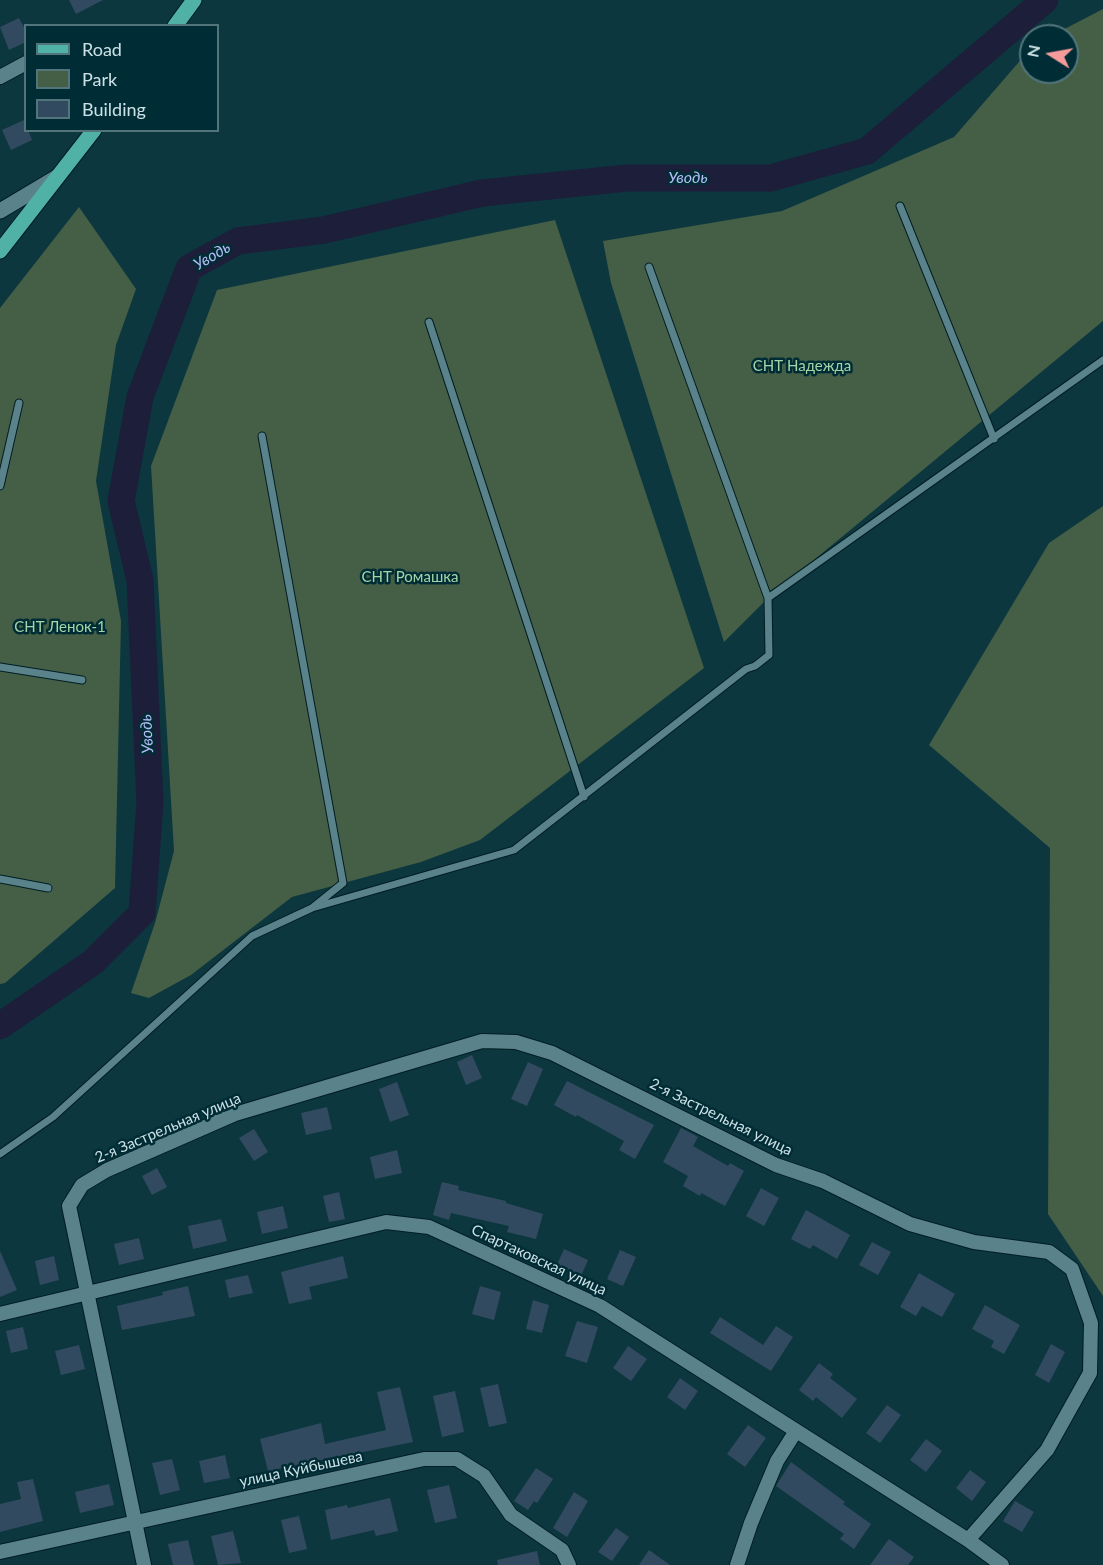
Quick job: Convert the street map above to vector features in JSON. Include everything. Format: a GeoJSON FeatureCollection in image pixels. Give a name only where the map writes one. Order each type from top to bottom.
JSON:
{"type":"FeatureCollection","features":[{"type":"Feature","properties":{"kind":"main road"},"geometry":{"type":"LineString","coordinates":[[176,24],[194,0]]}},
{"type":"Feature","properties":{"kind":"main road"},"geometry":{"type":"LineString","coordinates":[[0,251],[93,132]]}},
{"type":"Feature","properties":{"kind":"street"},"geometry":{"type":"LineString","coordinates":[[0,77],[24,64]]}},
{"type":"Feature","properties":{"kind":"street"},"geometry":{"type":"LineString","coordinates":[[0,211],[60,176]]}},
{"type":"Feature","properties":{"kind":"street","name":"2-я Застрельная улица"},"geometry":{"type":"LineString","coordinates":[[87,1294],[69,1206],[82,1185],[107,1170],[236,1114],[482,1041],[516,1042],[552,1053],[776,1165],[823,1181],[910,1224],[974,1242],[1049,1252],[1072,1269],[1091,1323],[1090,1373],[1047,1450],[968,1540]]}},
{"type":"Feature","properties":{"kind":"street","name":"Спартаковская улица"},"geometry":{"type":"LineString","coordinates":[[0,1314],[386,1222],[429,1227],[600,1306],[968,1540],[1002,1565]]}},
{"type":"Feature","properties":{"kind":"street"},"geometry":{"type":"LineString","coordinates":[[87,1294],[144,1565]]}},
{"type":"Feature","properties":{"kind":"street"},"geometry":{"type":"LineString","coordinates":[[737,1565],[751,1523],[777,1461],[796,1431]]}},
{"type":"Feature","properties":{"kind":"street","name":"улица Куйбышева"},"geometry":{"type":"LineString","coordinates":[[0,1552],[424,1459],[457,1460],[484,1476],[511,1515],[562,1550],[569,1565]]}},
{"type":"Feature","properties":{"kind":"lane"},"geometry":{"type":"LineString","coordinates":[[900,206],[994,439]]}},
{"type":"Feature","properties":{"kind":"lane"},"geometry":{"type":"LineString","coordinates":[[0,1154],[53,1117],[252,936],[312,908],[514,850],[746,669],[755,666],[769,656],[768,598],[649,267]]}},
{"type":"Feature","properties":{"kind":"lane"},"geometry":{"type":"LineString","coordinates":[[429,322],[584,797]]}},
{"type":"Feature","properties":{"kind":"lane"},"geometry":{"type":"LineString","coordinates":[[768,598],[1103,360]]}},
{"type":"Feature","properties":{"kind":"lane"},"geometry":{"type":"LineString","coordinates":[[0,486],[19,403]]}},
{"type":"Feature","properties":{"kind":"lane"},"geometry":{"type":"LineString","coordinates":[[262,436],[343,883],[312,908]]}},
{"type":"Feature","properties":{"kind":"lane"},"geometry":{"type":"LineString","coordinates":[[0,667],[82,680]]}},
{"type":"Feature","properties":{"kind":"lane"},"geometry":{"type":"LineString","coordinates":[[0,879],[48,888]]}},
{"type":"Feature","properties":{"kind":"green space","name":"СНТ Надежда"},"geometry":{"type":"Polygon","coordinates":[[[1103,9],[1103,321],[768,598],[724,642],[611,283],[603,241],[782,211],[954,137],[1019,62],[1019,84],[1079,84],[1079,24],[1074,24],[1103,9]]]}},
{"type":"Feature","properties":{"kind":"green space","name":"СНТ Ленок-1"},"geometry":{"type":"Polygon","coordinates":[[[79,207],[136,289],[116,345],[96,481],[121,621],[115,888],[5,983],[0,984],[0,308],[79,207]]]}},
{"type":"Feature","properties":{"kind":"green space","name":"СНТ Ромашка"},"geometry":{"type":"Polygon","coordinates":[[[555,220],[704,668],[480,840],[421,862],[292,897],[191,975],[149,998],[131,993],[155,923],[174,851],[151,466],[217,290],[555,220]]]}},
{"type":"Feature","properties":{"kind":"green space"},"geometry":{"type":"Polygon","coordinates":[[[1103,506],[1103,1296],[1048,1214],[1050,848],[929,745],[1049,543],[1103,506]]]}},
{"type":"Feature","properties":{"kind":"building"},"geometry":{"type":"Polygon","coordinates":[[[69,0],[103,0],[76,14],[69,0]]]}},
{"type":"Feature","properties":{"kind":"building"},"geometry":{"type":"Polygon","coordinates":[[[19,18],[24,27],[24,43],[9,50],[0,27],[19,18]]]}},
{"type":"Feature","properties":{"kind":"building"},"geometry":{"type":"Polygon","coordinates":[[[24,120],[24,132],[29,132],[32,140],[11,150],[2,130],[24,120]]]}},
{"type":"Feature","properties":{"kind":"building"},"geometry":{"type":"Polygon","coordinates":[[[472,1055],[482,1078],[466,1085],[457,1062],[472,1055]]]}},
{"type":"Feature","properties":{"kind":"building"},"geometry":{"type":"Polygon","coordinates":[[[528,1062],[543,1069],[527,1106],[511,1099],[528,1062]]]}},
{"type":"Feature","properties":{"kind":"building"},"geometry":{"type":"Polygon","coordinates":[[[567,1081],[654,1125],[635,1159],[619,1150],[624,1141],[554,1105],[567,1081]]]}},
{"type":"Feature","properties":{"kind":"building"},"geometry":{"type":"Polygon","coordinates":[[[397,1082],[409,1115],[390,1122],[379,1089],[397,1082]]]}},
{"type":"Feature","properties":{"kind":"building"},"geometry":{"type":"Polygon","coordinates":[[[327,1107],[332,1129],[306,1135],[301,1113],[327,1107]]]}},
{"type":"Feature","properties":{"kind":"building"},"geometry":{"type":"Polygon","coordinates":[[[681,1128],[698,1137],[693,1146],[728,1166],[730,1163],[744,1171],[725,1206],[683,1186],[688,1176],[663,1162],[681,1128]]]}},
{"type":"Feature","properties":{"kind":"building"},"geometry":{"type":"Polygon","coordinates":[[[254,1129],[268,1152],[254,1161],[239,1138],[254,1129]]]}},
{"type":"Feature","properties":{"kind":"building"},"geometry":{"type":"Polygon","coordinates":[[[397,1150],[402,1173],[375,1179],[370,1157],[397,1150]]]}},
{"type":"Feature","properties":{"kind":"building"},"geometry":{"type":"Polygon","coordinates":[[[157,1168],[167,1187],[152,1195],[142,1176],[157,1168]]]}},
{"type":"Feature","properties":{"kind":"building"},"geometry":{"type":"Polygon","coordinates":[[[442,1182],[459,1186],[458,1190],[506,1201],[506,1203],[543,1214],[536,1239],[507,1232],[509,1226],[451,1213],[449,1220],[433,1215],[442,1182]]]}},
{"type":"Feature","properties":{"kind":"building"},"geometry":{"type":"Polygon","coordinates":[[[761,1188],[779,1198],[764,1226],[746,1216],[761,1188]]]}},
{"type":"Feature","properties":{"kind":"building"},"geometry":{"type":"Polygon","coordinates":[[[339,1192],[345,1219],[329,1222],[323,1196],[339,1192]]]}},
{"type":"Feature","properties":{"kind":"building"},"geometry":{"type":"Polygon","coordinates":[[[283,1206],[288,1228],[262,1234],[257,1212],[283,1206]]]}},
{"type":"Feature","properties":{"kind":"building"},"geometry":{"type":"Polygon","coordinates":[[[806,1210],[850,1235],[837,1259],[813,1245],[810,1249],[791,1239],[806,1210]]]}},
{"type":"Feature","properties":{"kind":"building"},"geometry":{"type":"Polygon","coordinates":[[[221,1219],[227,1241],[193,1249],[188,1226],[221,1219]]]}},
{"type":"Feature","properties":{"kind":"building"},"geometry":{"type":"Polygon","coordinates":[[[139,1238],[144,1259],[119,1265],[114,1244],[139,1238]]]}},
{"type":"Feature","properties":{"kind":"building"},"geometry":{"type":"Polygon","coordinates":[[[872,1242],[891,1252],[878,1275],[859,1265],[872,1242]]]}},
{"type":"Feature","properties":{"kind":"building"},"geometry":{"type":"Polygon","coordinates":[[[564,1249],[588,1260],[581,1276],[557,1265],[564,1249]]]}},
{"type":"Feature","properties":{"kind":"building"},"geometry":{"type":"Polygon","coordinates":[[[620,1250],[636,1257],[623,1286],[607,1279],[620,1250]]]}},
{"type":"Feature","properties":{"kind":"building"},"geometry":{"type":"Polygon","coordinates":[[[0,1251],[17,1290],[0,1297],[0,1251]]]}},
{"type":"Feature","properties":{"kind":"building"},"geometry":{"type":"Polygon","coordinates":[[[54,1256],[59,1280],[40,1285],[35,1261],[54,1256]]]}},
{"type":"Feature","properties":{"kind":"building"},"geometry":{"type":"Polygon","coordinates":[[[343,1256],[348,1278],[309,1287],[312,1299],[289,1304],[281,1272],[343,1256]]]}},
{"type":"Feature","properties":{"kind":"building"},"geometry":{"type":"Polygon","coordinates":[[[919,1273],[955,1294],[942,1317],[922,1306],[916,1316],[900,1307],[919,1273]]]}},
{"type":"Feature","properties":{"kind":"building"},"geometry":{"type":"Polygon","coordinates":[[[248,1275],[253,1293],[229,1298],[225,1280],[248,1275]]]}},
{"type":"Feature","properties":{"kind":"building"},"geometry":{"type":"Polygon","coordinates":[[[188,1286],[195,1316],[122,1330],[117,1306],[163,1295],[162,1292],[188,1286]]]}},
{"type":"Feature","properties":{"kind":"building"},"geometry":{"type":"Polygon","coordinates":[[[480,1286],[501,1292],[494,1320],[472,1314],[480,1286]]]}},
{"type":"Feature","properties":{"kind":"building"},"geometry":{"type":"Polygon","coordinates":[[[533,1300],[549,1305],[542,1333],[526,1329],[533,1300]]]}},
{"type":"Feature","properties":{"kind":"building"},"geometry":{"type":"Polygon","coordinates":[[[985,1305],[1020,1325],[1004,1354],[991,1347],[994,1341],[972,1329],[985,1305]]]}},
{"type":"Feature","properties":{"kind":"building"},"geometry":{"type":"Polygon","coordinates":[[[720,1317],[763,1345],[776,1326],[793,1337],[771,1371],[710,1333],[720,1317]]]}},
{"type":"Feature","properties":{"kind":"building"},"geometry":{"type":"Polygon","coordinates":[[[577,1321],[598,1327],[587,1363],[565,1356],[577,1321]]]}},
{"type":"Feature","properties":{"kind":"building"},"geometry":{"type":"Polygon","coordinates":[[[23,1327],[28,1349],[11,1353],[6,1331],[23,1327]]]}},
{"type":"Feature","properties":{"kind":"building"},"geometry":{"type":"Polygon","coordinates":[[[1051,1344],[1065,1352],[1049,1383],[1035,1375],[1051,1344]]]}},
{"type":"Feature","properties":{"kind":"building"},"geometry":{"type":"Polygon","coordinates":[[[79,1345],[85,1369],[61,1375],[55,1351],[79,1345]]]}},
{"type":"Feature","properties":{"kind":"building"},"geometry":{"type":"Polygon","coordinates":[[[628,1346],[647,1359],[631,1381],[613,1368],[628,1346]]]}},
{"type":"Feature","properties":{"kind":"building"},"geometry":{"type":"Polygon","coordinates":[[[819,1363],[833,1374],[830,1378],[857,1399],[842,1418],[816,1397],[813,1401],[799,1390],[819,1363]]]}},
{"type":"Feature","properties":{"kind":"building"},"geometry":{"type":"Polygon","coordinates":[[[680,1378],[698,1391],[685,1410],[667,1397],[680,1378]]]}},
{"type":"Feature","properties":{"kind":"building"},"geometry":{"type":"Polygon","coordinates":[[[498,1384],[507,1423],[489,1427],[480,1388],[498,1384]]]}},
{"type":"Feature","properties":{"kind":"building"},"geometry":{"type":"Polygon","coordinates":[[[400,1387],[413,1442],[268,1471],[260,1439],[321,1423],[325,1444],[386,1430],[377,1392],[400,1387]]]}},
{"type":"Feature","properties":{"kind":"building"},"geometry":{"type":"Polygon","coordinates":[[[455,1391],[464,1432],[442,1437],[433,1396],[455,1391]]]}},
{"type":"Feature","properties":{"kind":"building"},"geometry":{"type":"Polygon","coordinates":[[[887,1405],[901,1415],[880,1443],[866,1433],[887,1405]]]}},
{"type":"Feature","properties":{"kind":"building"},"geometry":{"type":"Polygon","coordinates":[[[748,1425],[766,1438],[745,1467],[727,1454],[748,1425]]]}},
{"type":"Feature","properties":{"kind":"building"},"geometry":{"type":"Polygon","coordinates":[[[926,1439],[942,1451],[926,1472],[910,1460],[926,1439]]]}},
{"type":"Feature","properties":{"kind":"building"},"geometry":{"type":"Polygon","coordinates":[[[225,1455],[230,1478],[204,1483],[199,1461],[225,1455]]]}},
{"type":"Feature","properties":{"kind":"building"},"geometry":{"type":"Polygon","coordinates":[[[172,1459],[180,1490],[160,1495],[152,1463],[172,1459]]]}},
{"type":"Feature","properties":{"kind":"building"},"geometry":{"type":"Polygon","coordinates":[[[791,1462],[871,1524],[854,1549],[840,1539],[844,1534],[776,1486],[791,1462]]]}},
{"type":"Feature","properties":{"kind":"building"},"geometry":{"type":"Polygon","coordinates":[[[536,1468],[553,1479],[537,1503],[534,1501],[528,1510],[514,1501],[536,1468]]]}},
{"type":"Feature","properties":{"kind":"building"},"geometry":{"type":"Polygon","coordinates":[[[970,1470],[986,1482],[972,1501],[956,1488],[970,1470]]]}},
{"type":"Feature","properties":{"kind":"building"},"geometry":{"type":"Polygon","coordinates":[[[33,1479],[43,1521],[0,1532],[0,1504],[21,1499],[17,1482],[33,1479]]]}},
{"type":"Feature","properties":{"kind":"building"},"geometry":{"type":"Polygon","coordinates":[[[109,1484],[114,1505],[80,1513],[75,1492],[109,1484]]]}},
{"type":"Feature","properties":{"kind":"building"},"geometry":{"type":"Polygon","coordinates":[[[449,1485],[457,1518],[435,1523],[427,1490],[449,1485]]]}},
{"type":"Feature","properties":{"kind":"building"},"geometry":{"type":"Polygon","coordinates":[[[574,1492],[588,1501],[567,1537],[553,1528],[574,1492]]]}},
{"type":"Feature","properties":{"kind":"building"},"geometry":{"type":"Polygon","coordinates":[[[390,1498],[398,1531],[376,1536],[374,1530],[331,1540],[325,1510],[347,1505],[348,1508],[390,1498]]]}},
{"type":"Feature","properties":{"kind":"building"},"geometry":{"type":"Polygon","coordinates":[[[1015,1501],[1034,1512],[1022,1532],[1003,1521],[1015,1501]]]}},
{"type":"Feature","properties":{"kind":"building"},"geometry":{"type":"Polygon","coordinates":[[[299,1516],[307,1549],[289,1553],[281,1520],[299,1516]]]}},
{"type":"Feature","properties":{"kind":"building"},"geometry":{"type":"Polygon","coordinates":[[[616,1528],[629,1537],[612,1561],[598,1552],[616,1528]]]}},
{"type":"Feature","properties":{"kind":"building"},"geometry":{"type":"Polygon","coordinates":[[[233,1531],[241,1563],[218,1565],[211,1536],[233,1531]]]}},
{"type":"Feature","properties":{"kind":"building"},"geometry":{"type":"Polygon","coordinates":[[[889,1539],[914,1557],[908,1565],[870,1565],[889,1539]]]}},
{"type":"Feature","properties":{"kind":"building"},"geometry":{"type":"Polygon","coordinates":[[[188,1540],[194,1565],[173,1565],[168,1544],[188,1540]]]}},
{"type":"Feature","properties":{"kind":"building"},"geometry":{"type":"Polygon","coordinates":[[[649,1550],[670,1565],[639,1565],[649,1550]]]}},
{"type":"Feature","properties":{"kind":"building"},"geometry":{"type":"Polygon","coordinates":[[[537,1551],[540,1565],[498,1565],[497,1560],[537,1551]]]}},
{"type":"Feature","properties":{"kind":"waterway","name":"Уводь"},"geometry":{"type":"LineString","coordinates":[[0,1026],[93,962],[142,913],[150,803],[140,580],[121,501],[140,397],[189,268],[238,241],[324,230],[482,193],[627,178],[771,178],[867,151],[1045,0]]}}]}
